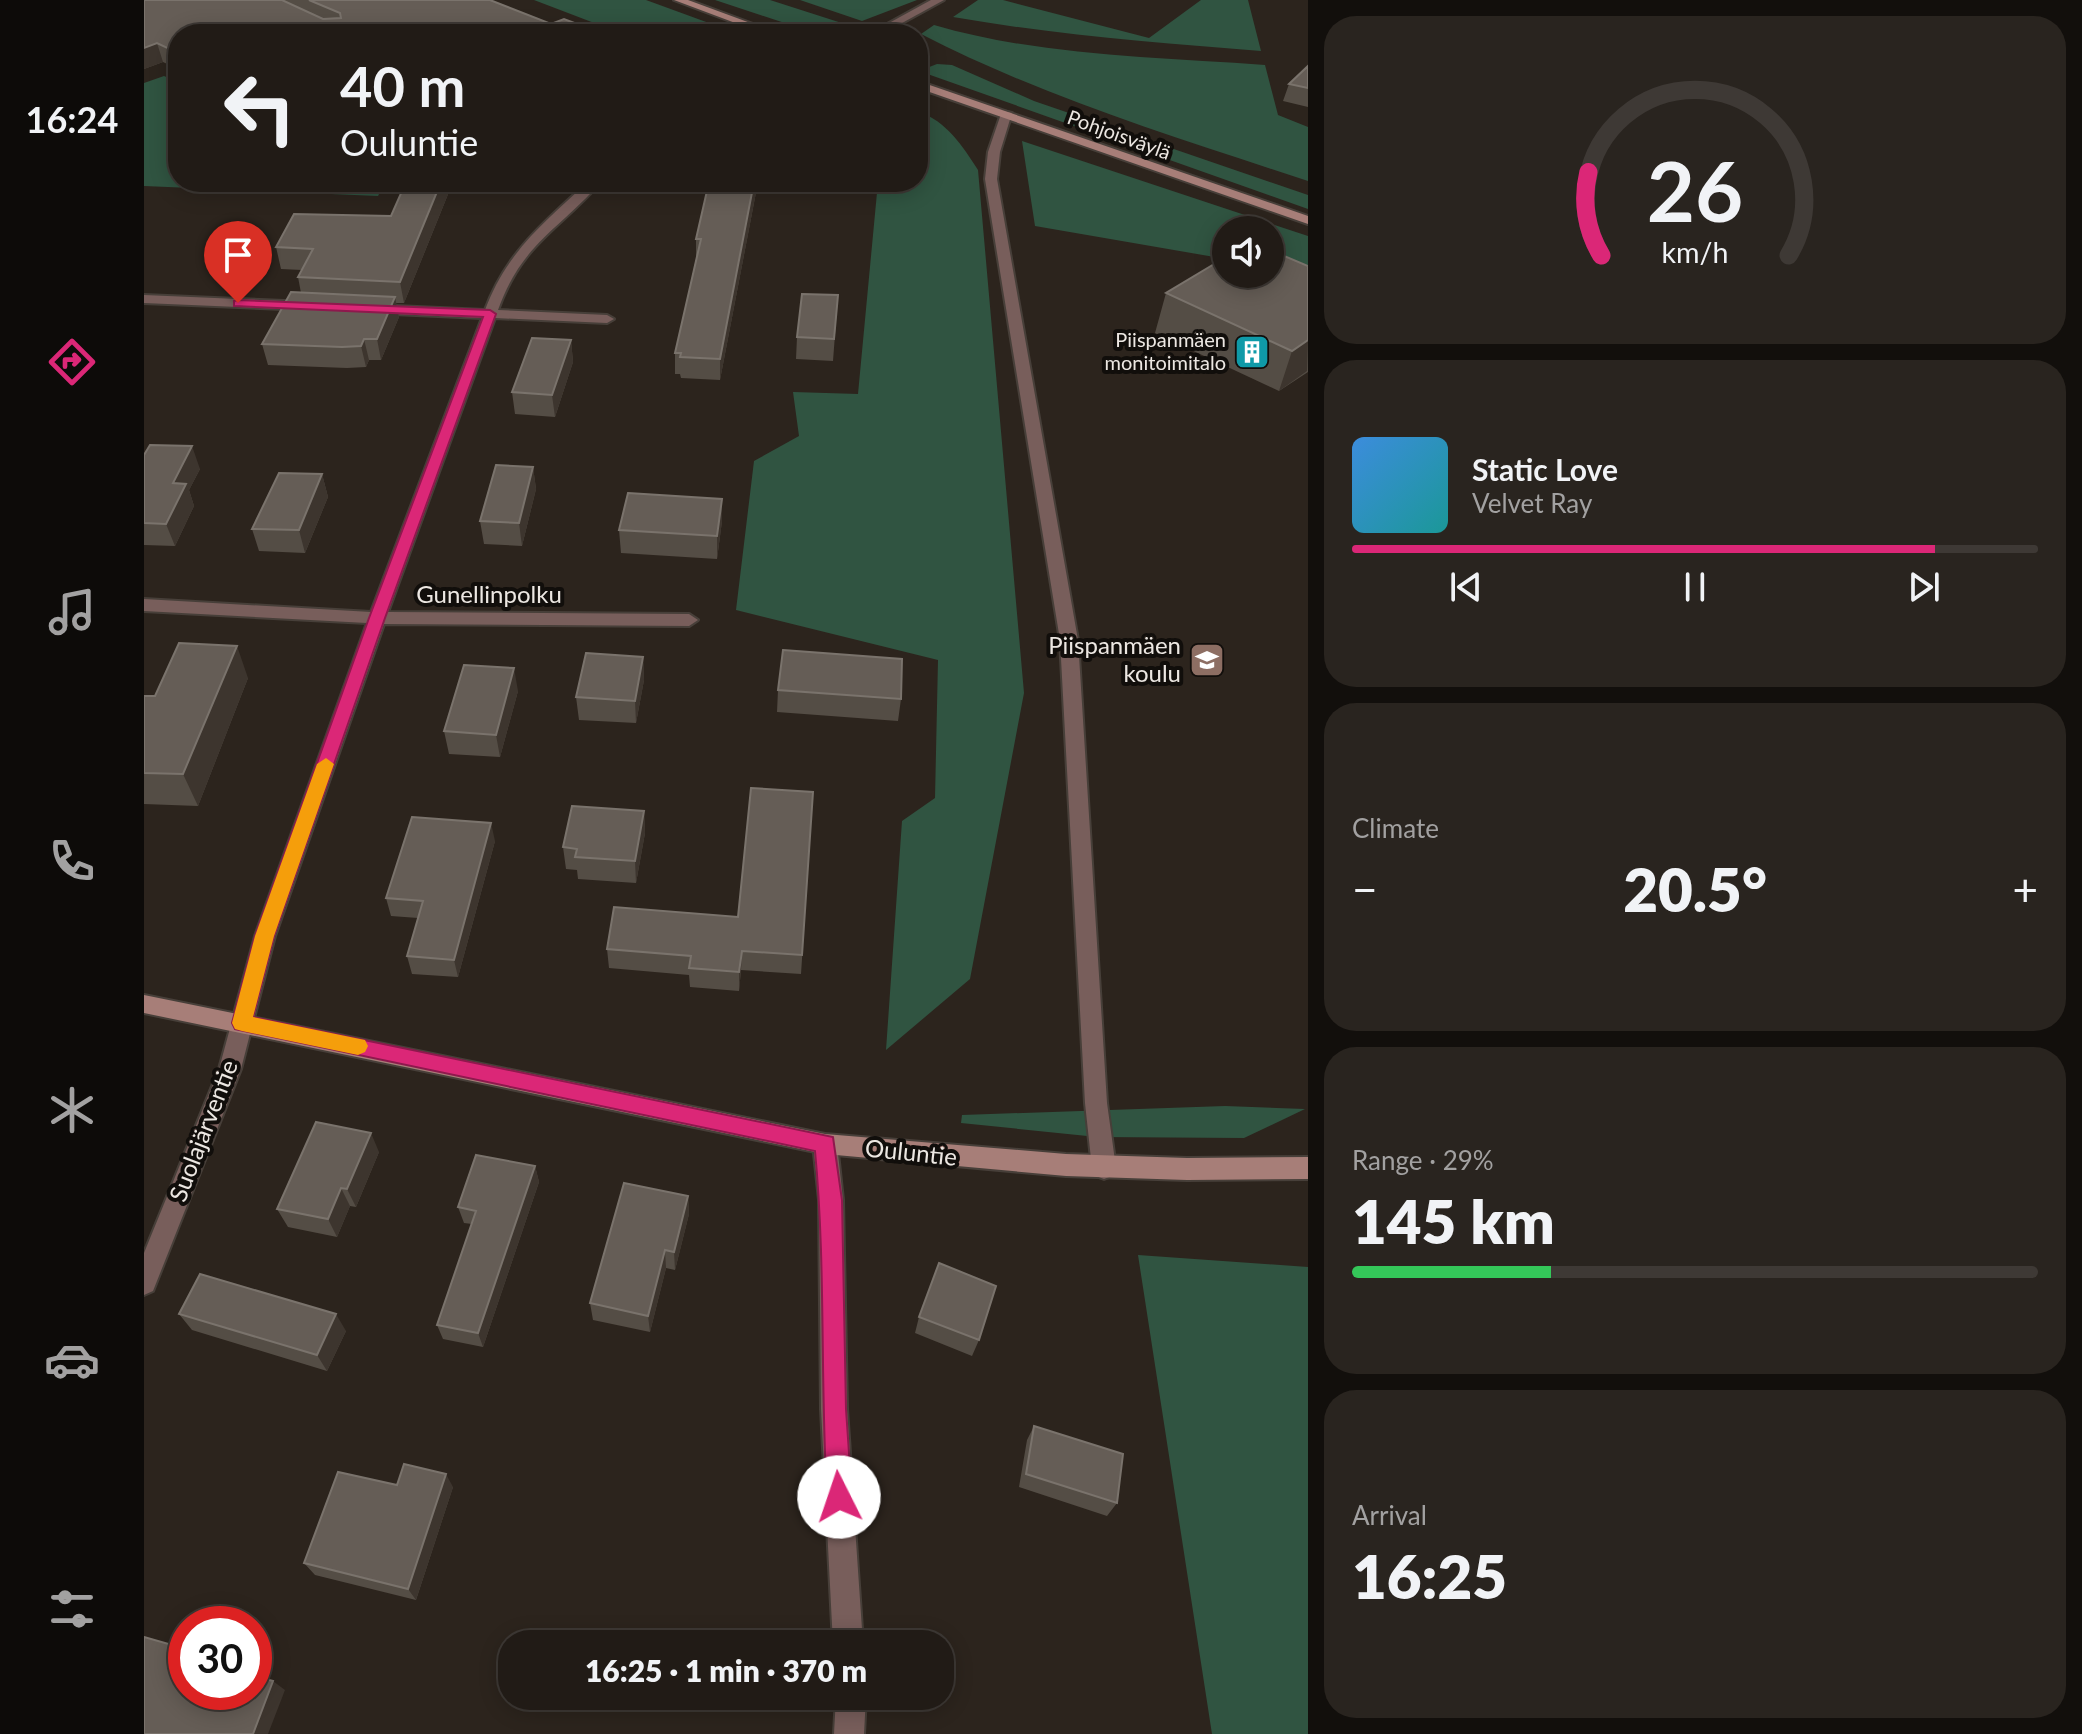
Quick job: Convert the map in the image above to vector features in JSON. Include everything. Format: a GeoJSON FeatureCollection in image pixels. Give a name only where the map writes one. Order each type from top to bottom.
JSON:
{"type":"FeatureCollection","features":[{"type":"Feature","properties":{"kind":"main road"},"geometry":{"type":"LineString","coordinates":[[679,0],[747,24]]}},
{"type":"Feature","properties":{"kind":"main road","name":"Pohjoisväylä"},"geometry":{"type":"LineString","coordinates":[[928,87],[1308,220]]}},
{"type":"Feature","properties":{"kind":"main road","name":"Ouluntie"},"geometry":{"type":"LineString","coordinates":[[144,1004],[825,1144],[930,1157],[1104,1168],[1230,1171],[1308,1168]]}},
{"type":"Feature","properties":{"kind":"street"},"geometry":{"type":"LineString","coordinates":[[893,24],[939,0]]}},
{"type":"Feature","properties":{"kind":"street"},"geometry":{"type":"LineString","coordinates":[[1006,113],[994,152],[991,179],[1069,640],[1096,1103],[1104,1168]]}},
{"type":"Feature","properties":{"kind":"street","name":"Suolajärventie"},"geometry":{"type":"LineString","coordinates":[[144,1283],[230,1069],[265,936],[377,618],[502,281],[530,242],[584,192]]}},
{"type":"Feature","properties":{"kind":"street"},"geometry":{"type":"LineString","coordinates":[[144,299],[317,307]]}},
{"type":"Feature","properties":{"kind":"street"},"geometry":{"type":"LineString","coordinates":[[364,309],[607,319]]}},
{"type":"Feature","properties":{"kind":"street","name":"Gunellinpolku"},"geometry":{"type":"LineString","coordinates":[[144,605],[377,618],[689,620]]}},
{"type":"Feature","properties":{"kind":"street"},"geometry":{"type":"LineString","coordinates":[[825,1144],[831,1200],[834,1409],[847,1630]]}},
{"type":"Feature","properties":{"kind":"street"},"geometry":{"type":"LineString","coordinates":[[849,1734],[850,1710]]}},
{"type":"Feature","properties":{"kind":"green space"},"geometry":{"type":"Polygon","coordinates":[[[534,0],[646,0],[712,24],[597,24],[534,0]]]}},
{"type":"Feature","properties":{"kind":"green space"},"geometry":{"type":"Polygon","coordinates":[[[715,0],[770,0],[845,24],[788,24],[715,0]]]}},
{"type":"Feature","properties":{"kind":"green space"},"geometry":{"type":"Polygon","coordinates":[[[800,0],[917,0],[862,21],[800,0]]]}},
{"type":"Feature","properties":{"kind":"green space"},"geometry":{"type":"Polygon","coordinates":[[[978,0],[1003,0],[1149,38],[1201,0],[1248,0],[1261,51],[1069,34],[953,17],[978,0]]]}},
{"type":"Feature","properties":{"kind":"green space"},"geometry":{"type":"Polygon","coordinates":[[[934,25],[1056,49],[1265,65],[1278,115],[1308,127],[1308,181],[1112,115],[1015,78],[928,38],[928,29],[934,25]]]}},
{"type":"Feature","properties":{"kind":"green space"},"geometry":{"type":"Polygon","coordinates":[[[937,64],[952,65],[1034,101],[1308,195],[1308,209],[928,74],[928,68],[937,64]]]}},
{"type":"Feature","properties":{"kind":"green space"},"geometry":{"type":"Polygon","coordinates":[[[164,76],[168,78],[168,187],[144,186],[144,83],[164,76]]]}},
{"type":"Feature","properties":{"kind":"green space"},"geometry":{"type":"Polygon","coordinates":[[[928,116],[946,128],[960,143],[978,170],[1024,693],[970,979],[886,1050],[902,821],[935,798],[938,660],[736,610],[754,461],[799,436],[793,392],[858,394],[877,192],[928,192],[928,116]]]}},
{"type":"Feature","properties":{"kind":"green space"},"geometry":{"type":"Polygon","coordinates":[[[1022,141],[1248,216],[1212,216],[1212,257],[1035,226],[1022,141]]]}},
{"type":"Feature","properties":{"kind":"green space"},"geometry":{"type":"Polygon","coordinates":[[[284,192],[380,192],[378,196],[284,192]]]}},
{"type":"Feature","properties":{"kind":"green space"},"geometry":{"type":"Polygon","coordinates":[[[1284,228],[1308,236],[1308,269],[1284,267],[1284,228]]]}},
{"type":"Feature","properties":{"kind":"green space"},"geometry":{"type":"Polygon","coordinates":[[[1225,1106],[1305,1109],[1244,1138],[1097,1137],[961,1123],[962,1115],[1225,1106]]]}},
{"type":"Feature","properties":{"kind":"green space"},"geometry":{"type":"Polygon","coordinates":[[[1138,1255],[1308,1267],[1308,1734],[1212,1734],[1138,1255]]]}},
{"type":"Feature","properties":{"kind":"building"},"geometry":{"type":"Polygon","coordinates":[[[144,0],[282,0],[323,19],[341,18],[340,13],[309,0],[490,0],[551,24],[168,24],[168,48],[157,43],[144,48],[144,0]]]}},
{"type":"Feature","properties":{"kind":"building"},"geometry":{"type":"Polygon","coordinates":[[[564,19],[577,24],[551,24],[564,19]]]}},
{"type":"Feature","properties":{"kind":"building"},"geometry":{"type":"Polygon","coordinates":[[[1308,66],[1308,88],[1289,84],[1308,66]]]}},
{"type":"Feature","properties":{"kind":"building"},"geometry":{"type":"Polygon","coordinates":[[[402,192],[437,192],[400,282],[298,277],[313,249],[276,247],[294,214],[391,216],[402,192]]]}},
{"type":"Feature","properties":{"kind":"building"},"geometry":{"type":"Polygon","coordinates":[[[707,192],[752,192],[720,359],[680,357],[681,353],[675,353],[701,239],[696,239],[707,192]]]}},
{"type":"Feature","properties":{"kind":"building"},"geometry":{"type":"Polygon","coordinates":[[[1284,256],[1308,266],[1308,340],[1292,351],[1166,293],[1212,265],[1212,288],[1284,288],[1284,256]]]}},
{"type":"Feature","properties":{"kind":"building"},"geometry":{"type":"Polygon","coordinates":[[[291,292],[395,297],[377,339],[364,339],[361,346],[262,344],[291,292]]]}},
{"type":"Feature","properties":{"kind":"building"},"geometry":{"type":"Polygon","coordinates":[[[802,294],[838,295],[834,339],[797,337],[802,294]]]}},
{"type":"Feature","properties":{"kind":"building"},"geometry":{"type":"Polygon","coordinates":[[[532,338],[571,340],[552,395],[512,392],[532,338]]]}},
{"type":"Feature","properties":{"kind":"building"},"geometry":{"type":"Polygon","coordinates":[[[150,445],[192,446],[173,483],[186,484],[166,524],[144,523],[144,455],[150,445]]]}},
{"type":"Feature","properties":{"kind":"building"},"geometry":{"type":"Polygon","coordinates":[[[496,465],[533,467],[519,523],[480,521],[496,465]]]}},
{"type":"Feature","properties":{"kind":"building"},"geometry":{"type":"Polygon","coordinates":[[[279,473],[322,474],[299,530],[252,529],[279,473]]]}},
{"type":"Feature","properties":{"kind":"building"},"geometry":{"type":"Polygon","coordinates":[[[628,493],[722,499],[717,536],[619,530],[628,493]]]}},
{"type":"Feature","properties":{"kind":"building"},"geometry":{"type":"Polygon","coordinates":[[[179,643],[237,646],[183,774],[144,773],[144,696],[155,696],[179,643]]]}},
{"type":"Feature","properties":{"kind":"building"},"geometry":{"type":"Polygon","coordinates":[[[783,650],[902,659],[901,699],[778,690],[783,650]]]}},
{"type":"Feature","properties":{"kind":"building"},"geometry":{"type":"Polygon","coordinates":[[[586,653],[643,657],[635,701],[576,697],[586,653]]]}},
{"type":"Feature","properties":{"kind":"building"},"geometry":{"type":"Polygon","coordinates":[[[464,665],[514,668],[496,735],[444,731],[464,665]]]}},
{"type":"Feature","properties":{"kind":"building"},"geometry":{"type":"Polygon","coordinates":[[[751,788],[813,792],[802,955],[742,951],[739,972],[689,968],[691,956],[607,949],[614,907],[738,917],[751,788]]]}},
{"type":"Feature","properties":{"kind":"building"},"geometry":{"type":"Polygon","coordinates":[[[572,806],[644,811],[635,861],[575,857],[577,849],[563,847],[572,806]]]}},
{"type":"Feature","properties":{"kind":"building"},"geometry":{"type":"Polygon","coordinates":[[[412,817],[491,823],[454,960],[407,956],[423,901],[386,898],[412,817]]]}},
{"type":"Feature","properties":{"kind":"building"},"geometry":{"type":"Polygon","coordinates":[[[316,1122],[371,1133],[347,1189],[341,1188],[328,1219],[277,1209],[316,1122]]]}},
{"type":"Feature","properties":{"kind":"building"},"geometry":{"type":"Polygon","coordinates":[[[476,1155],[535,1166],[478,1333],[437,1325],[476,1211],[458,1207],[476,1155]]]}},
{"type":"Feature","properties":{"kind":"building"},"geometry":{"type":"Polygon","coordinates":[[[624,1183],[688,1196],[674,1252],[665,1250],[648,1316],[590,1303],[624,1183]]]}},
{"type":"Feature","properties":{"kind":"building"},"geometry":{"type":"Polygon","coordinates":[[[939,1263],[996,1286],[979,1340],[919,1317],[939,1263]]]}},
{"type":"Feature","properties":{"kind":"building"},"geometry":{"type":"Polygon","coordinates":[[[200,1274],[336,1314],[317,1355],[179,1314],[200,1274]]]}},
{"type":"Feature","properties":{"kind":"building"},"geometry":{"type":"Polygon","coordinates":[[[1034,1426],[1123,1454],[1117,1503],[1026,1474],[1034,1426]]]}},
{"type":"Feature","properties":{"kind":"building"},"geometry":{"type":"Polygon","coordinates":[[[404,1464],[446,1474],[408,1589],[304,1563],[338,1472],[397,1485],[404,1464]]]}},
{"type":"Feature","properties":{"kind":"building"},"geometry":{"type":"Polygon","coordinates":[[[144,1637],[168,1644],[168,1710],[262,1710],[253,1734],[144,1734],[144,1637]]]}},
{"type":"Feature","properties":{"kind":"slow traffic"},"geometry":{"type":"LineString","coordinates":[[326,764],[265,936],[242,1023],[358,1046]]}},
{"type":"Feature","properties":{"kind":"place","name":"Piispanmäen monitoimitalo"},"geometry":{"type":"Point","coordinates":[1252,352]}},
{"type":"Feature","properties":{"kind":"place","name":"Piispanmäen koulu"},"geometry":{"type":"Point","coordinates":[1207,660]}},
{"type":"Feature","properties":{"kind":"route"},"geometry":{"type":"LineString","coordinates":[[238,303],[490,314],[377,618],[265,936],[242,1023],[825,1144],[831,1200],[834,1409],[839,1497]]}}]}
